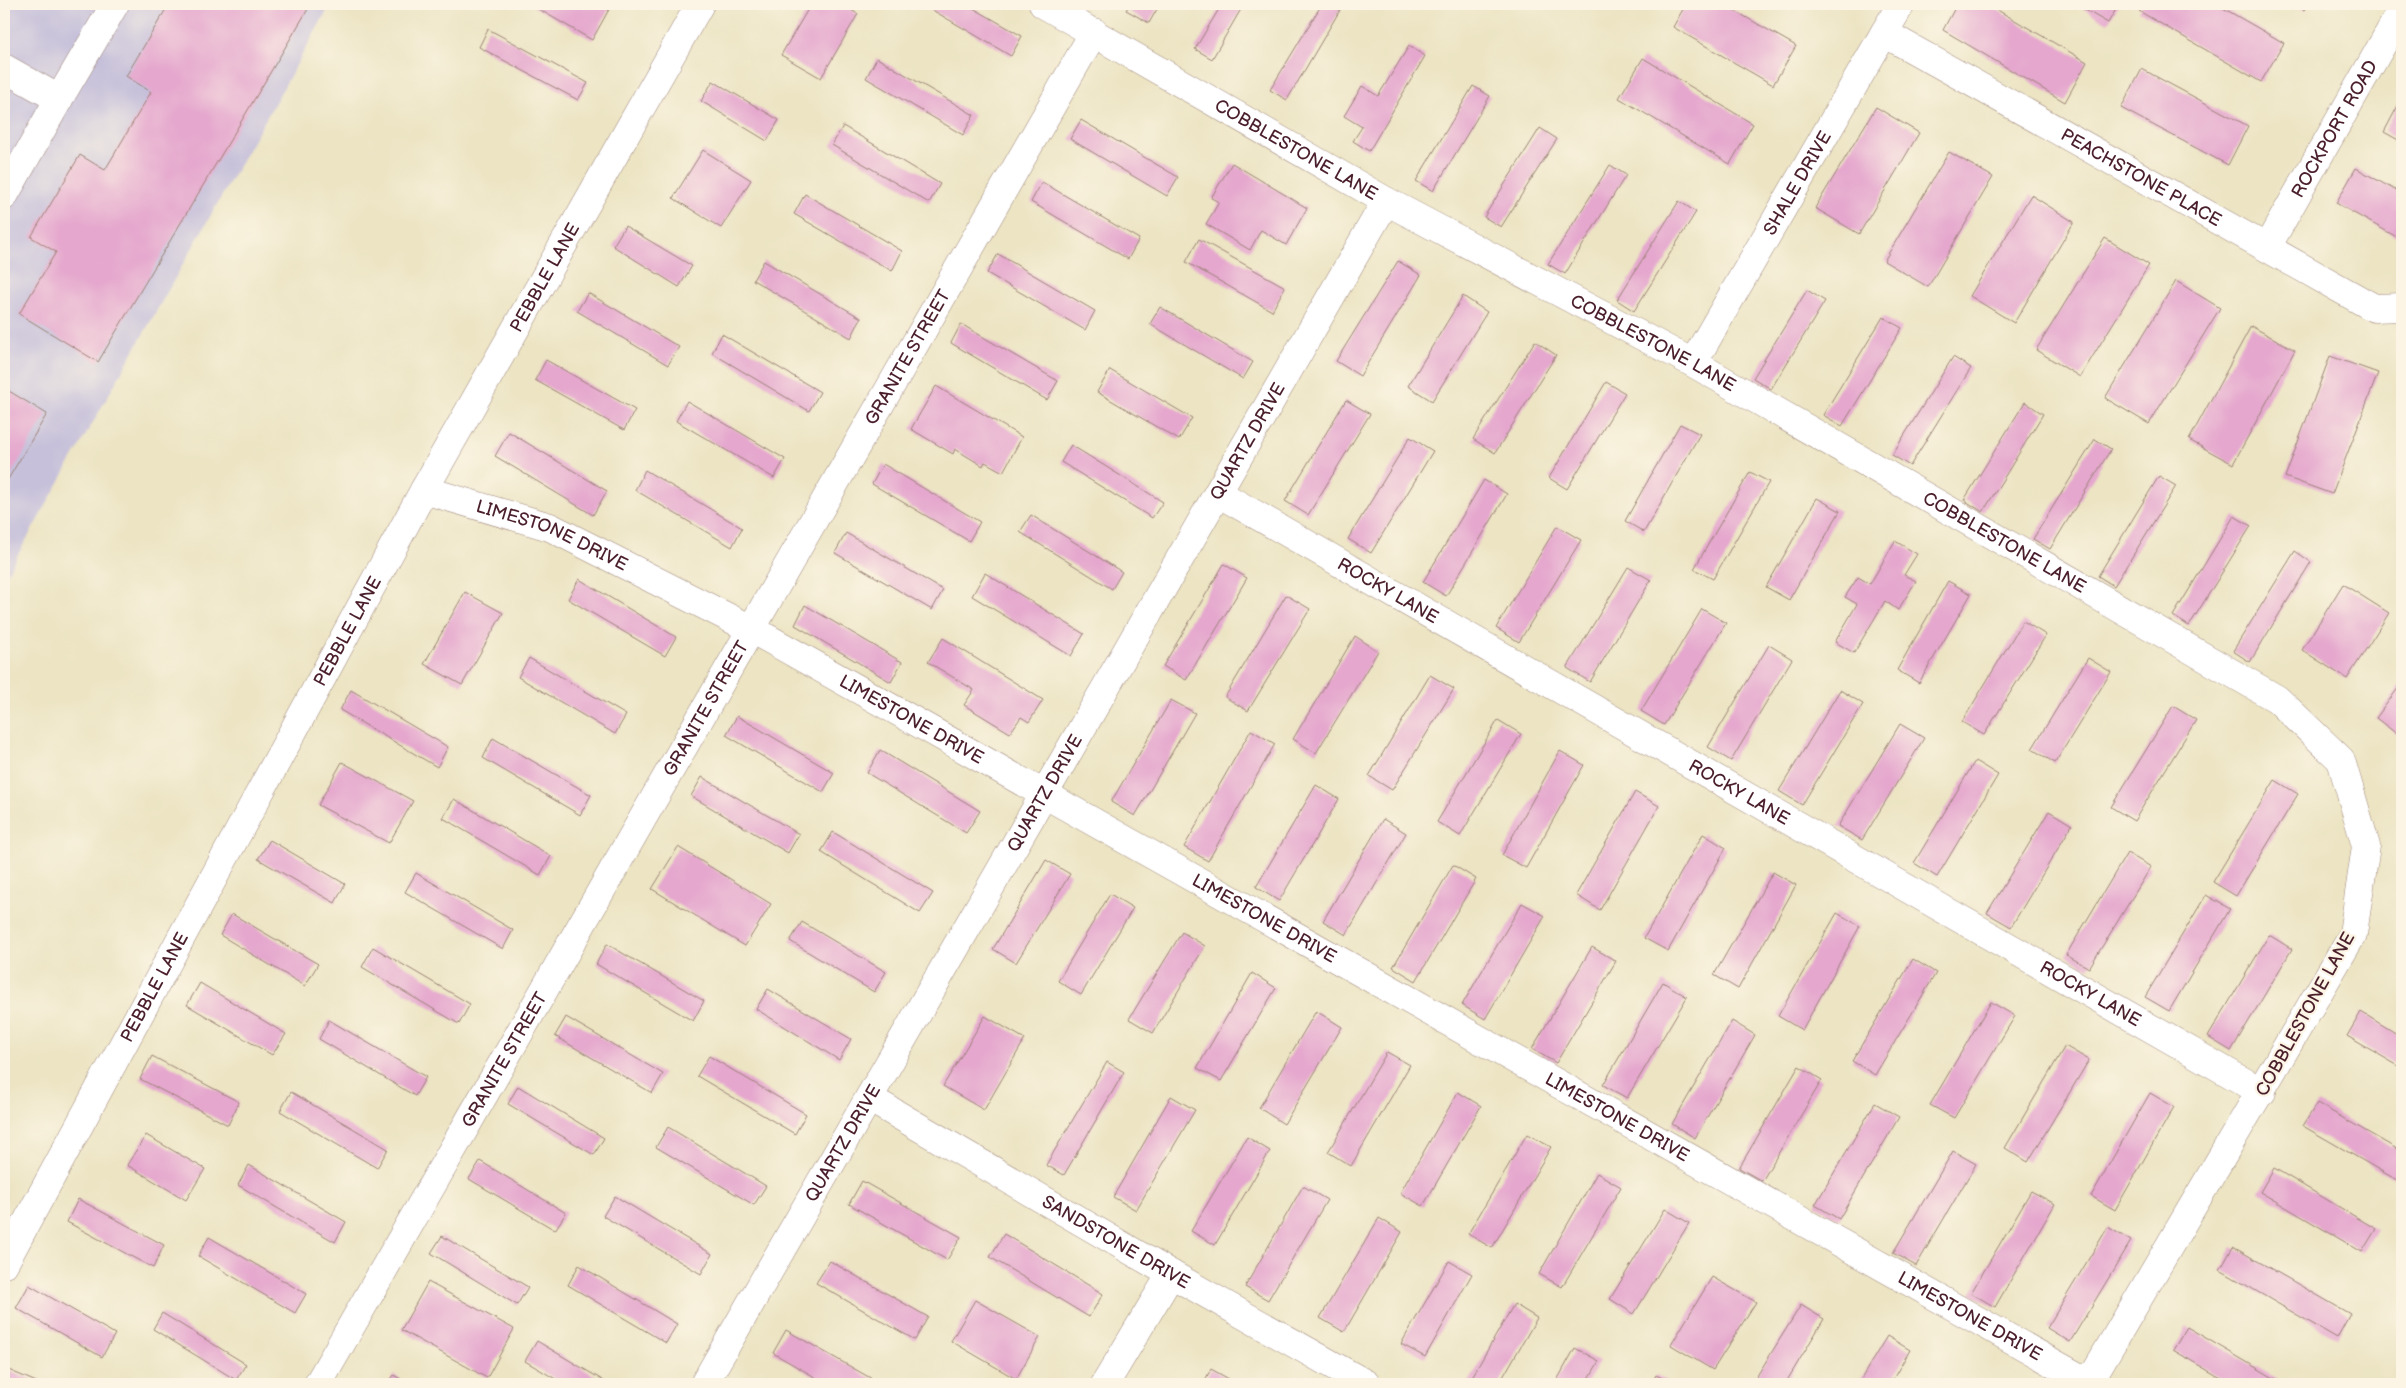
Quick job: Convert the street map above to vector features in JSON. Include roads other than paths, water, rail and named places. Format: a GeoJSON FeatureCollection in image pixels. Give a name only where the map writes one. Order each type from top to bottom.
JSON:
{"type":"FeatureCollection","features":[{"type":"Feature","properties":{"kind":"street"},"geometry":{"type":"LineString","coordinates":[[4,196],[115,4]]}},
{"type":"Feature","properties":{"kind":"street","name":"PEBBLE LANE"},"geometry":{"type":"LineString","coordinates":[[4,1264],[424,490],[700,4]]}},
{"type":"Feature","properties":{"kind":"street","name":"COBBLESTONE LANE"},"geometry":{"type":"LineString","coordinates":[[1043,4],[1386,201],[1693,364],[2277,699],[2341,760],[2366,846],[2353,934],[2262,1092],[2088,1384]]}},
{"type":"Feature","properties":{"kind":"street","name":"SHALE DRIVE"},"geometry":{"type":"LineString","coordinates":[[1693,364],[1901,4]]}},
{"type":"Feature","properties":{"kind":"street","name":"ROCKPORT ROAD"},"geometry":{"type":"LineString","coordinates":[[2267,247],[2402,10]]}},
{"type":"Feature","properties":{"kind":"street","name":"GRANITE STREET"},"geometry":{"type":"LineString","coordinates":[[318,1384],[753,630],[1094,32]]}},
{"type":"Feature","properties":{"kind":"street","name":"PEACHSTONE PLACE"},"geometry":{"type":"LineString","coordinates":[[1884,33],[2374,308],[2402,306]]}},
{"type":"Feature","properties":{"kind":"street"},"geometry":{"type":"LineString","coordinates":[[4,68],[59,99]]}},
{"type":"Feature","properties":{"kind":"street","name":"QUARTZ DRIVE"},"geometry":{"type":"LineString","coordinates":[[704,1384],[1386,201]]}},
{"type":"Feature","properties":{"kind":"street","name":"LIMESTONE DRIVE"},"geometry":{"type":"LineString","coordinates":[[424,490],[550,527],[753,630],[2088,1384]]}},
{"type":"Feature","properties":{"kind":"street","name":"ROCKY LANE"},"geometry":{"type":"LineString","coordinates":[[1218,493],[2262,1092]]}},
{"type":"Feature","properties":{"kind":"street","name":"SANDSTONE DRIVE"},"geometry":{"type":"LineString","coordinates":[[869,1098],[1171,1274],[1366,1384]]}},
{"type":"Feature","properties":{"kind":"street"},"geometry":{"type":"LineString","coordinates":[[1105,1384],[1171,1274]]}}]}
